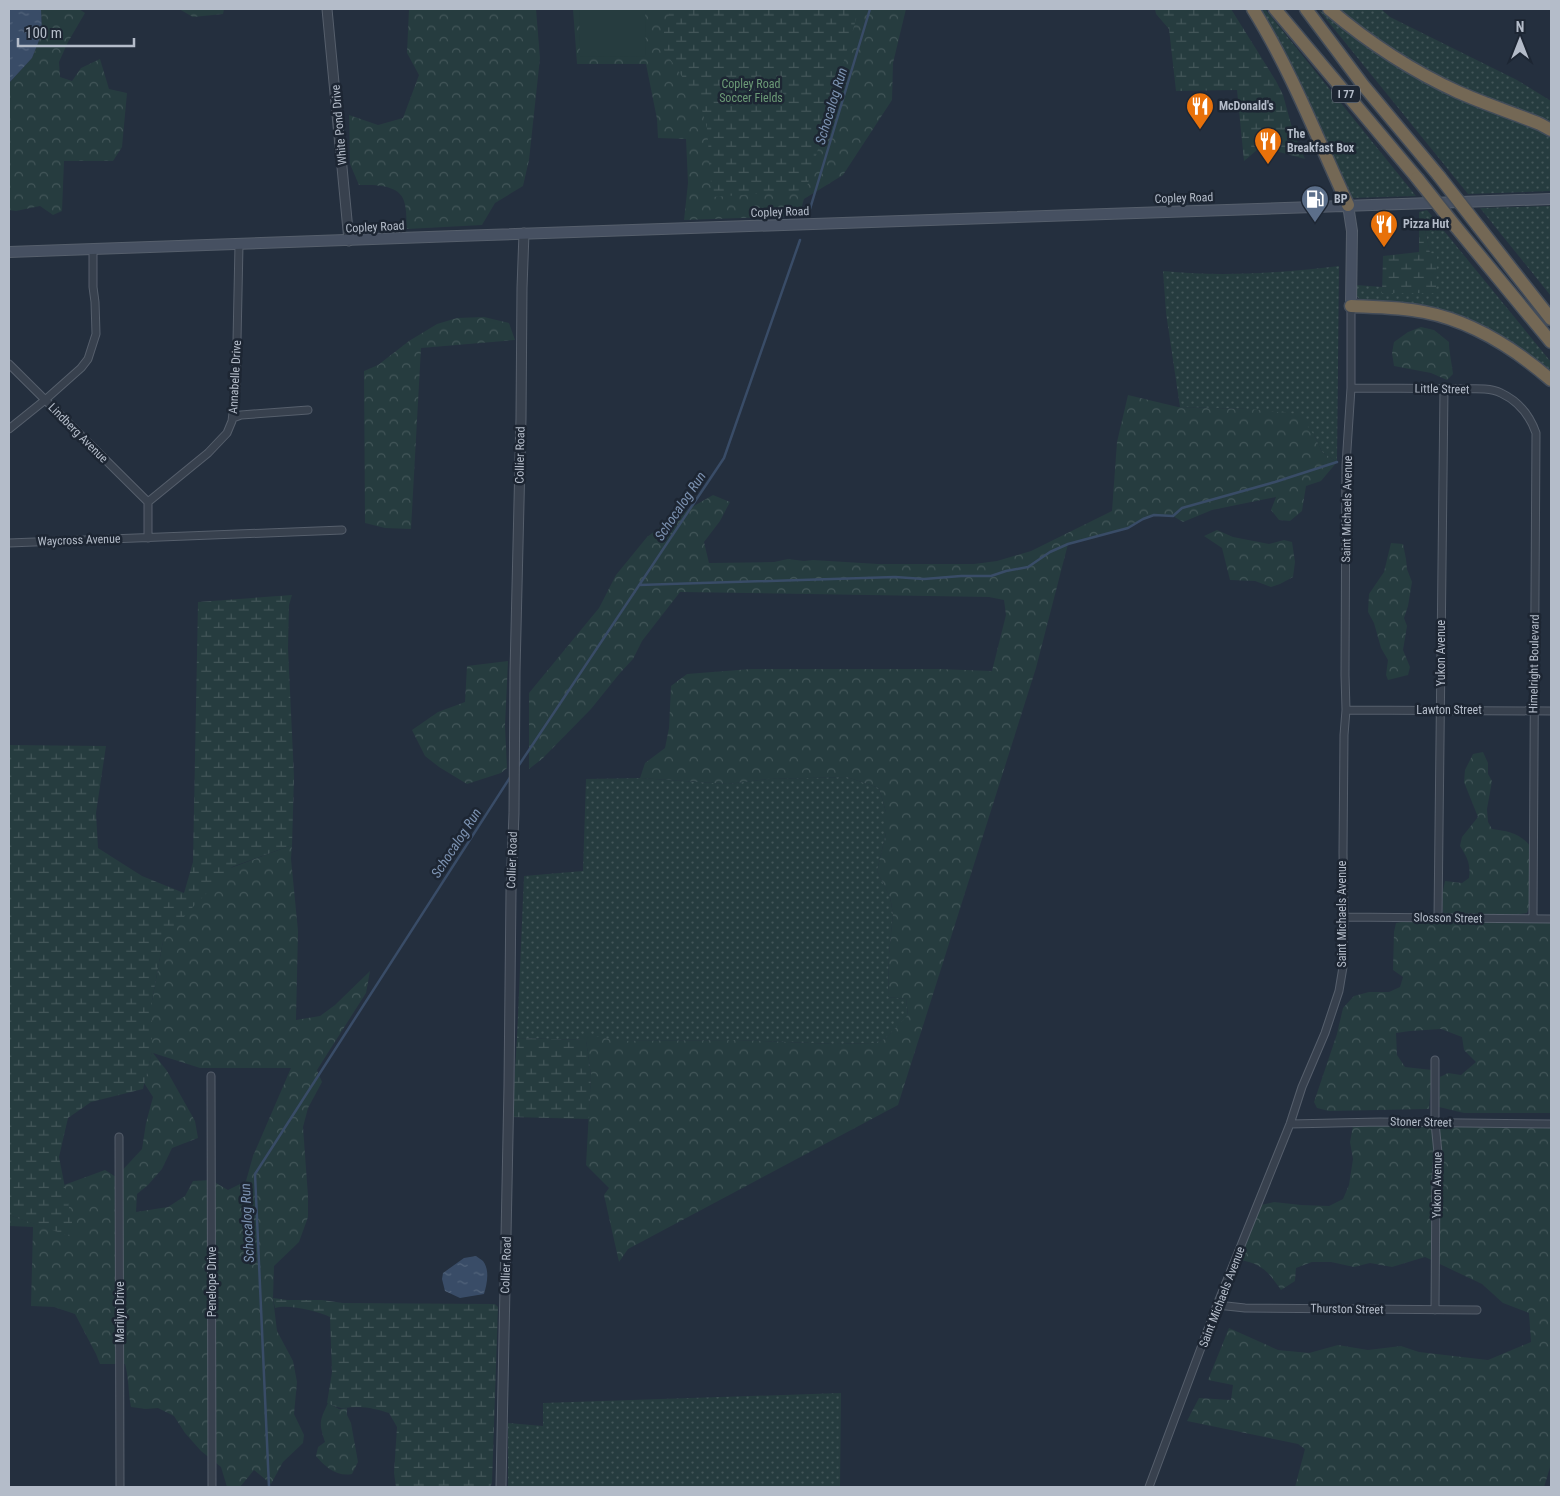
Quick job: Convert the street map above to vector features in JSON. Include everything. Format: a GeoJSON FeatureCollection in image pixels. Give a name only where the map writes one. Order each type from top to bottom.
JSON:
{"type":"FeatureCollection","features":[{"type":"Feature","properties":{"kind":"highway"},"geometry":{"type":"LineString","coordinates":[[1253,9],[1299,98],[1348,205]]}},
{"type":"Feature","properties":{"kind":"highway","name":"I 77"},"geometry":{"type":"LineString","coordinates":[[1275,9],[1551,342]]}},
{"type":"Feature","properties":{"kind":"highway","name":"I 77"},"geometry":{"type":"LineString","coordinates":[[1306,9],[1363,85],[1439,176],[1551,320]]}},
{"type":"Feature","properties":{"kind":"highway"},"geometry":{"type":"LineString","coordinates":[[1329,9],[1361,34],[1421,72],[1465,95],[1551,130]]}},
{"type":"Feature","properties":{"kind":"highway"},"geometry":{"type":"LineString","coordinates":[[1351,306],[1408,309],[1454,320],[1496,339],[1520,354],[1551,380]]}},
{"type":"Feature","properties":{"kind":"main road","name":"Copley Road"},"geometry":{"type":"LineString","coordinates":[[9,252],[1551,199]]}},
{"type":"Feature","properties":{"kind":"main road"},"geometry":{"type":"LineString","coordinates":[[1348,205],[1352,231],[1351,306]]}},
{"type":"Feature","properties":{"kind":"street","name":"White Pond Drive"},"geometry":{"type":"LineString","coordinates":[[327,9],[350,241]]}},
{"type":"Feature","properties":{"kind":"street","name":"Collier Road"},"geometry":{"type":"LineString","coordinates":[[501,1487],[510,1086],[511,891],[524,233]]}},
{"type":"Feature","properties":{"kind":"street","name":"Annabelle Drive"},"geometry":{"type":"LineString","coordinates":[[148,502],[208,453],[227,433],[233,418],[236,379],[239,245]]}},
{"type":"Feature","properties":{"kind":"street"},"geometry":{"type":"LineString","coordinates":[[9,428],[45,400],[81,368],[88,359],[96,334],[92,280],[93,249]]}},
{"type":"Feature","properties":{"kind":"street","name":"Saint Michaels Avenue"},"geometry":{"type":"LineString","coordinates":[[1149,1487],[1218,1305],[1290,1124],[1302,1087],[1325,1033],[1339,991],[1343,967],[1344,917],[1346,465],[1351,388],[1351,306]]}},
{"type":"Feature","properties":{"kind":"street","name":"Lindberg Avenue"},"geometry":{"type":"LineString","coordinates":[[9,364],[148,502]]}},
{"type":"Feature","properties":{"kind":"street","name":"Little Street"},"geometry":{"type":"LineString","coordinates":[[1351,388],[1495,391],[1507,396],[1525,412]]}},
{"type":"Feature","properties":{"kind":"street","name":"Yukon Avenue"},"geometry":{"type":"LineString","coordinates":[[1438,918],[1444,389]]}},
{"type":"Feature","properties":{"kind":"street"},"geometry":{"type":"LineString","coordinates":[[233,418],[308,410]]}},
{"type":"Feature","properties":{"kind":"street","name":"Himelright Boulevard"},"geometry":{"type":"LineString","coordinates":[[1525,412],[1532,422],[1536,433],[1532,789],[1534,873],[1532,918]]}},
{"type":"Feature","properties":{"kind":"street"},"geometry":{"type":"LineString","coordinates":[[148,502],[148,538]]}},
{"type":"Feature","properties":{"kind":"street","name":"Waycross Avenue"},"geometry":{"type":"LineString","coordinates":[[9,543],[342,530]]}},
{"type":"Feature","properties":{"kind":"street","name":"Lawton Street"},"geometry":{"type":"LineString","coordinates":[[1346,710],[1551,711]]}},
{"type":"Feature","properties":{"kind":"street","name":"Slosson Street"},"geometry":{"type":"LineString","coordinates":[[1344,917],[1551,919]]}},
{"type":"Feature","properties":{"kind":"street","name":"Yukon Avenue"},"geometry":{"type":"LineString","coordinates":[[1435,1310],[1436,1178],[1438,1153],[1435,1123],[1436,1060]]}},
{"type":"Feature","properties":{"kind":"street","name":"Penelope Drive"},"geometry":{"type":"LineString","coordinates":[[211,1076],[212,1487]]}},
{"type":"Feature","properties":{"kind":"street","name":"Stoner Street"},"geometry":{"type":"LineString","coordinates":[[1290,1124],[1380,1122],[1551,1124]]}},
{"type":"Feature","properties":{"kind":"street","name":"Marilyn Drive"},"geometry":{"type":"LineString","coordinates":[[119,1137],[120,1487]]}},
{"type":"Feature","properties":{"kind":"street","name":"Thurston Street"},"geometry":{"type":"LineString","coordinates":[[1218,1305],[1246,1308],[1477,1310]]}},
{"type":"Feature","properties":{"kind":"green space"},"geometry":{"type":"Polygon","coordinates":[[[41,9],[79,9],[85,13],[59,62],[60,77],[72,81],[81,68],[100,59],[109,89],[127,93],[122,147],[113,161],[64,161],[62,211],[53,215],[40,206],[16,211],[9,210],[9,83],[32,58],[42,33],[41,9]]]}},
{"type":"Feature","properties":{"kind":"green space"},"geometry":{"type":"Polygon","coordinates":[[[179,9],[224,9],[223,14],[193,17],[179,9]]]}},
{"type":"Feature","properties":{"kind":"green space"},"geometry":{"type":"Polygon","coordinates":[[[409,9],[536,9],[540,58],[529,160],[523,186],[495,203],[482,225],[407,229],[406,208],[401,195],[391,188],[359,185],[350,164],[349,115],[378,125],[403,118],[419,75],[407,53],[409,9]]]}},
{"type":"Feature","properties":{"kind":"green space","name":"Copley Road Soccer Fields"},"geometry":{"type":"Polygon","coordinates":[[[573,9],[906,9],[893,63],[892,100],[843,175],[804,199],[799,216],[684,220],[688,183],[686,139],[658,138],[657,119],[646,64],[577,64],[573,9]]]}},
{"type":"Feature","properties":{"kind":"green space"},"geometry":{"type":"Polygon","coordinates":[[[579,9],[645,9],[646,56],[580,57],[579,9]]]}},
{"type":"Feature","properties":{"kind":"green space","name":"Copley Road Soccer Fields"},"geometry":{"type":"Polygon","coordinates":[[[672,9],[859,9],[806,190],[712,197],[707,128],[700,103],[664,50],[664,25],[672,9]]]}},
{"type":"Feature","properties":{"kind":"green space"},"geometry":{"type":"Polygon","coordinates":[[[1155,9],[1231,9],[1283,95],[1293,131],[1305,159],[1268,149],[1257,150],[1244,161],[1237,90],[1176,91],[1169,29],[1156,14],[1155,9]]]}},
{"type":"Feature","properties":{"kind":"green space"},"geometry":{"type":"Polygon","coordinates":[[[1262,9],[1265,9],[1416,196],[1350,198],[1345,182],[1314,115],[1262,9]]]}},
{"type":"Feature","properties":{"kind":"green space"},"geometry":{"type":"Polygon","coordinates":[[[1318,9],[1357,39],[1451,94],[1506,118],[1525,122],[1551,135],[1551,191],[1468,194],[1318,9]]]}},
{"type":"Feature","properties":{"kind":"green space"},"geometry":{"type":"Polygon","coordinates":[[[1338,9],[1381,9],[1390,17],[1517,80],[1551,101],[1551,123],[1520,109],[1475,93],[1411,62],[1338,9]]]}},
{"type":"Feature","properties":{"kind":"green space"},"geometry":{"type":"Polygon","coordinates":[[[1551,206],[1551,296],[1480,208],[1551,206]]]}},
{"type":"Feature","properties":{"kind":"green space"},"geometry":{"type":"Polygon","coordinates":[[[1427,210],[1551,362],[1551,372],[1543,364],[1498,335],[1362,302],[1355,294],[1356,285],[1383,287],[1382,292],[1430,254],[1424,225],[1419,225],[1419,212],[1427,210]]]}},
{"type":"Feature","properties":{"kind":"green space"},"geometry":{"type":"Polygon","coordinates":[[[1419,225],[1424,225],[1430,253],[1437,254],[1436,293],[1382,293],[1383,256],[1419,252],[1419,225]]]}},
{"type":"Feature","properties":{"kind":"green space"},"geometry":{"type":"Polygon","coordinates":[[[1339,266],[1337,462],[1322,452],[1314,435],[1248,409],[1180,407],[1166,313],[1163,271],[1207,274],[1251,273],[1339,266]]]}},
{"type":"Feature","properties":{"kind":"green space"},"geometry":{"type":"Polygon","coordinates":[[[484,317],[509,323],[515,340],[421,348],[411,529],[385,528],[365,523],[364,371],[378,365],[409,341],[437,324],[457,318],[484,317]]]}},
{"type":"Feature","properties":{"kind":"green space"},"geometry":{"type":"Polygon","coordinates":[[[1421,327],[1434,330],[1449,342],[1453,374],[1447,380],[1431,373],[1394,366],[1392,353],[1394,342],[1408,332],[1421,327]]]}},
{"type":"Feature","properties":{"kind":"green space"},"geometry":{"type":"Polygon","coordinates":[[[1128,395],[1178,407],[1248,409],[1299,414],[1314,435],[1322,452],[1337,462],[1321,481],[1306,486],[1302,511],[1290,521],[1279,520],[1271,510],[1276,497],[1212,510],[1183,522],[1173,516],[1154,515],[1128,528],[1068,544],[1036,668],[898,1105],[628,1249],[619,1262],[604,1195],[609,1188],[586,1165],[591,1075],[585,1034],[619,1041],[736,1040],[836,1044],[874,1043],[885,1039],[908,1015],[906,999],[888,997],[889,954],[893,914],[890,897],[877,871],[886,833],[886,812],[879,788],[847,777],[768,779],[728,784],[640,778],[645,763],[665,748],[669,728],[671,686],[687,674],[751,669],[939,669],[992,671],[1006,615],[1004,600],[989,597],[680,592],[642,641],[633,659],[591,709],[542,759],[529,769],[529,693],[599,608],[616,575],[647,537],[671,519],[713,495],[730,502],[720,521],[704,542],[709,563],[774,562],[788,559],[878,564],[974,564],[997,561],[1031,551],[1112,511],[1117,442],[1128,395]]]}},
{"type":"Feature","properties":{"kind":"green space"},"geometry":{"type":"Polygon","coordinates":[[[1217,530],[1233,537],[1269,544],[1284,540],[1292,542],[1295,562],[1293,577],[1271,587],[1255,581],[1230,580],[1222,548],[1204,536],[1217,530]]]}},
{"type":"Feature","properties":{"kind":"green space"},"geometry":{"type":"Polygon","coordinates":[[[1391,543],[1403,544],[1407,569],[1412,582],[1404,618],[1407,626],[1403,650],[1410,667],[1408,675],[1388,680],[1386,675],[1388,660],[1381,648],[1374,623],[1368,612],[1369,594],[1384,572],[1391,543]]]}},
{"type":"Feature","properties":{"kind":"green space"},"geometry":{"type":"Polygon","coordinates":[[[292,595],[289,605],[288,648],[294,777],[292,845],[232,867],[163,941],[152,1001],[152,1052],[143,1089],[91,1102],[68,1118],[59,1157],[75,1238],[9,1215],[9,745],[106,746],[96,813],[98,848],[142,876],[184,893],[193,862],[198,602],[292,595]]]}},
{"type":"Feature","properties":{"kind":"green space"},"geometry":{"type":"Polygon","coordinates":[[[508,661],[505,726],[507,768],[501,773],[467,784],[425,756],[412,730],[438,712],[465,702],[467,666],[508,661]]]}},
{"type":"Feature","properties":{"kind":"green space"},"geometry":{"type":"Polygon","coordinates":[[[1483,752],[1488,763],[1488,774],[1492,781],[1487,809],[1488,822],[1492,829],[1518,835],[1530,846],[1529,907],[1527,913],[1513,915],[1446,915],[1443,913],[1442,895],[1445,881],[1462,883],[1469,878],[1468,861],[1460,846],[1462,837],[1478,817],[1464,782],[1465,770],[1473,754],[1483,752]]]}},
{"type":"Feature","properties":{"kind":"green space"},"geometry":{"type":"Polygon","coordinates":[[[847,777],[879,788],[886,812],[886,833],[877,871],[890,897],[893,914],[889,954],[888,997],[906,999],[908,1016],[885,1039],[874,1043],[836,1044],[736,1040],[619,1041],[517,1038],[524,876],[583,871],[586,779],[640,778],[728,784],[768,779],[847,777]]]}},
{"type":"Feature","properties":{"kind":"green space"},"geometry":{"type":"Polygon","coordinates":[[[292,845],[291,859],[298,931],[296,1020],[320,1016],[335,1005],[370,971],[366,993],[317,1070],[322,1082],[308,1108],[303,1127],[308,1217],[299,1242],[274,1266],[273,1298],[277,1331],[293,1361],[297,1382],[294,1414],[304,1435],[303,1443],[283,1462],[271,1484],[254,1470],[240,1487],[227,1487],[221,1467],[201,1451],[185,1433],[174,1416],[158,1408],[131,1407],[125,1364],[100,1364],[75,1314],[54,1307],[31,1306],[33,1227],[9,1226],[9,1215],[74,1237],[64,1185],[105,1170],[116,1177],[142,1149],[153,1097],[144,1083],[152,1052],[152,1001],[163,941],[184,893],[228,869],[292,845]],[[153,1053],[167,1071],[195,1121],[198,1138],[172,1148],[162,1169],[137,1194],[136,1212],[168,1207],[185,1196],[193,1181],[211,1180],[228,1190],[246,1181],[253,1156],[291,1068],[200,1068],[153,1053]]]}},
{"type":"Feature","properties":{"kind":"green space"},"geometry":{"type":"Polygon","coordinates":[[[1406,921],[1551,922],[1551,1113],[1464,1113],[1439,1107],[1440,1077],[1448,1073],[1461,1075],[1476,1062],[1464,1050],[1462,1037],[1441,1029],[1396,1033],[1397,1055],[1405,1067],[1432,1070],[1429,1109],[1329,1111],[1317,1108],[1314,1102],[1337,1034],[1343,1008],[1354,996],[1369,992],[1389,992],[1400,987],[1403,977],[1393,970],[1394,932],[1396,923],[1406,921]]]}},
{"type":"Feature","properties":{"kind":"green space"},"geometry":{"type":"Polygon","coordinates":[[[517,1038],[586,1040],[591,1075],[589,1119],[512,1117],[517,1038]]]}},
{"type":"Feature","properties":{"kind":"green space"},"geometry":{"type":"Polygon","coordinates":[[[1412,1125],[1551,1128],[1551,1464],[1544,1487],[1295,1487],[1305,1449],[1298,1444],[1187,1421],[1199,1398],[1231,1400],[1233,1385],[1208,1380],[1229,1328],[1278,1350],[1309,1353],[1338,1345],[1368,1350],[1401,1346],[1419,1352],[1488,1360],[1531,1342],[1529,1313],[1503,1303],[1482,1284],[1425,1257],[1392,1267],[1370,1263],[1354,1267],[1331,1262],[1312,1262],[1296,1268],[1295,1281],[1281,1290],[1260,1267],[1240,1260],[1261,1205],[1274,1202],[1329,1206],[1343,1199],[1349,1185],[1353,1159],[1350,1142],[1353,1126],[1412,1125]]]}},
{"type":"Feature","properties":{"kind":"green space"},"geometry":{"type":"Polygon","coordinates":[[[273,1298],[343,1303],[495,1304],[498,1307],[492,1483],[490,1487],[396,1487],[394,1473],[397,1427],[389,1413],[358,1407],[340,1408],[327,1403],[332,1372],[330,1317],[302,1309],[275,1308],[273,1298]]]}},
{"type":"Feature","properties":{"kind":"green space"},"geometry":{"type":"Polygon","coordinates":[[[841,1393],[840,1487],[508,1487],[508,1423],[543,1426],[543,1403],[841,1393]]]}},
{"type":"Feature","properties":{"kind":"green space"},"geometry":{"type":"Polygon","coordinates":[[[328,1403],[339,1409],[347,1408],[358,1462],[352,1474],[336,1473],[323,1464],[316,1456],[318,1447],[325,1442],[321,1422],[328,1403]]]}},
{"type":"Feature","properties":{"kind":"water"},"geometry":{"type":"Polygon","coordinates":[[[9,9],[41,9],[42,33],[32,58],[9,83],[9,9]]]}},
{"type":"Feature","properties":{"kind":"water"},"geometry":{"type":"Polygon","coordinates":[[[476,1256],[483,1261],[487,1269],[487,1282],[484,1294],[460,1298],[445,1291],[442,1279],[443,1273],[464,1258],[476,1256]]]}},
{"type":"Feature","properties":{"kind":"waterway","name":"Schocalog Run"},"geometry":{"type":"LineString","coordinates":[[810,209],[870,9]]}},
{"type":"Feature","properties":{"kind":"waterway","name":"Schocalog Run"},"geometry":{"type":"LineString","coordinates":[[517,768],[724,458],[800,240]]}},
{"type":"Feature","properties":{"kind":"waterway"},"geometry":{"type":"LineString","coordinates":[[639,585],[991,576],[1028,567],[1050,552],[1068,544],[1128,528],[1154,515],[1173,516],[1182,508],[1275,482],[1337,462]]}},
{"type":"Feature","properties":{"kind":"waterway","name":"Schocalog Run"},"geometry":{"type":"LineString","coordinates":[[269,1487],[255,1174],[511,776]]}},
{"type":"Feature","properties":{"kind":"place","name":"McDonald's"},"geometry":{"type":"Point","coordinates":[1200,130]}},
{"type":"Feature","properties":{"kind":"place","name":"The Breakfast Box"},"geometry":{"type":"Point","coordinates":[1268,165]}},
{"type":"Feature","properties":{"kind":"place","name":"BP"},"geometry":{"type":"Point","coordinates":[1315,223]}},
{"type":"Feature","properties":{"kind":"place","name":"Pizza Hut"},"geometry":{"type":"Point","coordinates":[1384,248]}}]}
